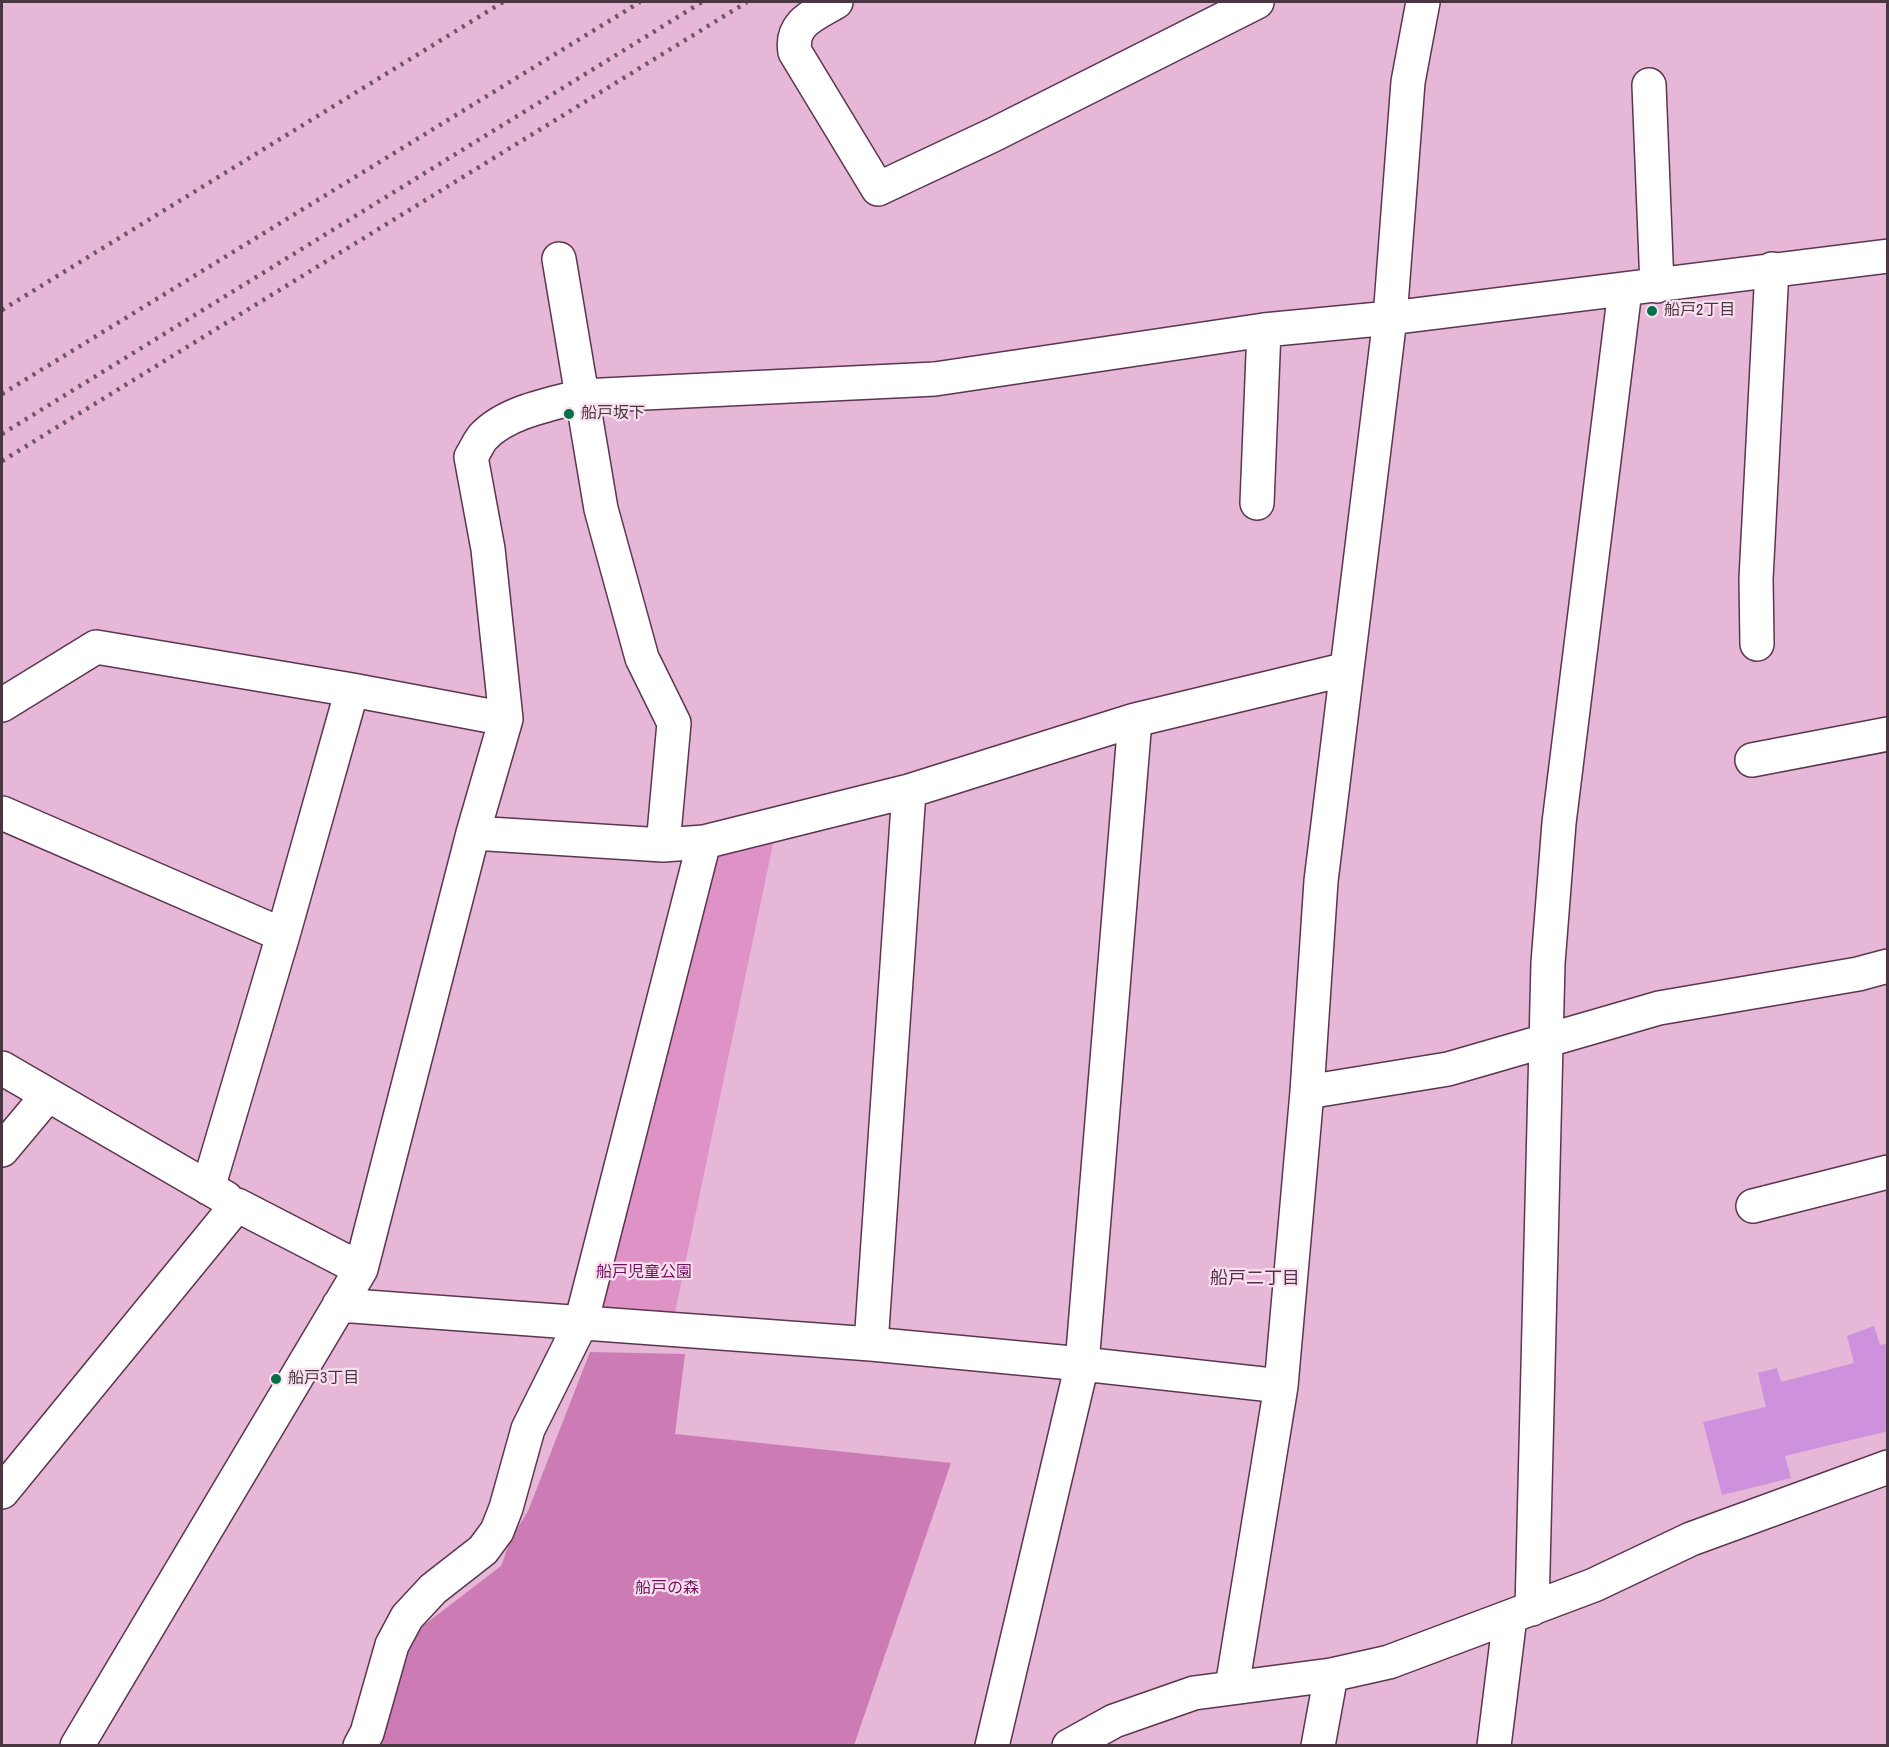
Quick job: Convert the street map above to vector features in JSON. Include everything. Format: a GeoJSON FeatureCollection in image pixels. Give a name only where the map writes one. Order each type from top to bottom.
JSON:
{"type":"FeatureCollection","features":[{"type":"Feature","properties":{"kind":"street"},"geometry":{"type":"LineString","coordinates":[[836,2],[802,23],[793,41],[795,52],[878,189],[993,135],[1257,2]]}},
{"type":"Feature","properties":{"kind":"street"},"geometry":{"type":"LineString","coordinates":[[1232,1687],[1281,1386],[1307,1092],[1321,881],[1390,318],[1408,82],[1423,2]]}},
{"type":"Feature","properties":{"kind":"street"},"geometry":{"type":"LineString","coordinates":[[1494,1746],[1521,1613],[1548,1040],[1548,963],[1559,823],[1641,288],[1649,85]]}},
{"type":"Feature","properties":{"kind":"street"},"geometry":{"type":"LineString","coordinates":[[77,1746],[361,1269],[473,833],[506,719],[488,549],[471,457],[484,436],[506,421],[531,409],[582,396],[935,379],[1264,330],[1390,318],[1887,256]]}},
{"type":"Feature","properties":{"kind":"street"},"geometry":{"type":"LineString","coordinates":[[559,259],[601,508],[642,658],[674,723],[663,845]]}},
{"type":"Feature","properties":{"kind":"street"},"geometry":{"type":"LineString","coordinates":[[1757,644],[1756,579],[1772,270]]}},
{"type":"Feature","properties":{"kind":"street"},"geometry":{"type":"LineString","coordinates":[[1257,503],[1264,330]]}},
{"type":"Feature","properties":{"kind":"street"},"geometry":{"type":"LineString","coordinates":[[2,705],[96,647],[352,690],[506,719]]}},
{"type":"Feature","properties":{"kind":"street"},"geometry":{"type":"LineString","coordinates":[[473,833],[663,845],[704,842],[909,791],[1135,720],[1347,669]]}},
{"type":"Feature","properties":{"kind":"street"},"geometry":{"type":"LineString","coordinates":[[208,1188],[352,690]]}},
{"type":"Feature","properties":{"kind":"street"},"geometry":{"type":"LineString","coordinates":[[992,1746],[1082,1364],[1135,720]]}},
{"type":"Feature","properties":{"kind":"street"},"geometry":{"type":"LineString","coordinates":[[1752,760],[1887,734]]}},
{"type":"Feature","properties":{"kind":"street"},"geometry":{"type":"LineString","coordinates":[[871,1344],[909,791]]}},
{"type":"Feature","properties":{"kind":"street"},"geometry":{"type":"LineString","coordinates":[[2,813],[282,935]]}},
{"type":"Feature","properties":{"kind":"street"},"geometry":{"type":"LineString","coordinates":[[360,1746],[367,1733],[392,1645],[407,1617],[433,1588],[483,1550],[497,1531],[506,1508],[528,1429],[580,1323],[704,842]]}},
{"type":"Feature","properties":{"kind":"street"},"geometry":{"type":"LineString","coordinates":[[1307,1092],[1448,1069],[1659,1008],[1858,974],[1887,966]]}},
{"type":"Feature","properties":{"kind":"street"},"geometry":{"type":"LineString","coordinates":[[2,1068],[237,1205],[361,1269]]}},
{"type":"Feature","properties":{"kind":"street"},"geometry":{"type":"LineString","coordinates":[[2,1150],[48,1095]]}},
{"type":"Feature","properties":{"kind":"street"},"geometry":{"type":"LineString","coordinates":[[1753,1206],[1887,1173]]}},
{"type":"Feature","properties":{"kind":"street"},"geometry":{"type":"LineString","coordinates":[[2,1492],[237,1205]]}},
{"type":"Feature","properties":{"kind":"street"},"geometry":{"type":"LineString","coordinates":[[339,1305],[871,1344],[1281,1386]]}},
{"type":"Feature","properties":{"kind":"street"},"geometry":{"type":"LineString","coordinates":[[1069,1746],[1114,1721],[1194,1693],[1331,1675],[1389,1662],[1594,1585],[1691,1539],[1887,1467]]}},
{"type":"Feature","properties":{"kind":"street"},"geometry":{"type":"LineString","coordinates":[[1318,1746],[1331,1675]]}},
{"type":"Feature","properties":{"kind":"green space","name":"船戸児童公園"},"geometry":{"type":"Polygon","coordinates":[[[774,839],[674,1317],[593,1314],[712,851],[774,839]]]}},
{"type":"Feature","properties":{"kind":"green space","name":"船戸の森"},"geometry":{"type":"Polygon","coordinates":[[[590,1352],[685,1354],[675,1434],[951,1463],[854,1745],[373,1746],[407,1645],[424,1625],[501,1566],[511,1539],[528,1511],[590,1352]]]}},
{"type":"Feature","properties":{"kind":"building"},"geometry":{"type":"Polygon","coordinates":[[[1874,1326],[1880,1345],[1888,1343],[1888,1431],[1785,1456],[1791,1478],[1722,1495],[1703,1422],[1766,1407],[1758,1373],[1777,1368],[1781,1382],[1854,1363],[1847,1336],[1874,1326]]]}},
{"type":"Feature","properties":{"kind":"railway"},"geometry":{"type":"LineString","coordinates":[[2,310],[503,2]]}},
{"type":"Feature","properties":{"kind":"railway"},"geometry":{"type":"LineString","coordinates":[[2,394],[640,2]]}},
{"type":"Feature","properties":{"kind":"railway"},"geometry":{"type":"LineString","coordinates":[[2,434],[702,2]]}},
{"type":"Feature","properties":{"kind":"railway"},"geometry":{"type":"LineString","coordinates":[[2,461],[747,2]]}},
{"type":"Feature","properties":{"kind":"place","name":"船戸2丁目"},"geometry":{"type":"Point","coordinates":[1652,311]}},
{"type":"Feature","properties":{"kind":"place","name":"船戸坂下"},"geometry":{"type":"Point","coordinates":[569,414]}},
{"type":"Feature","properties":{"kind":"place","name":"船戸3丁目"},"geometry":{"type":"Point","coordinates":[276,1379]}},
{"type":"Feature","properties":{"kind":"district","name":"船戸二丁目"},"geometry":{"type":"Point","coordinates":[1255,1279]}}]}
